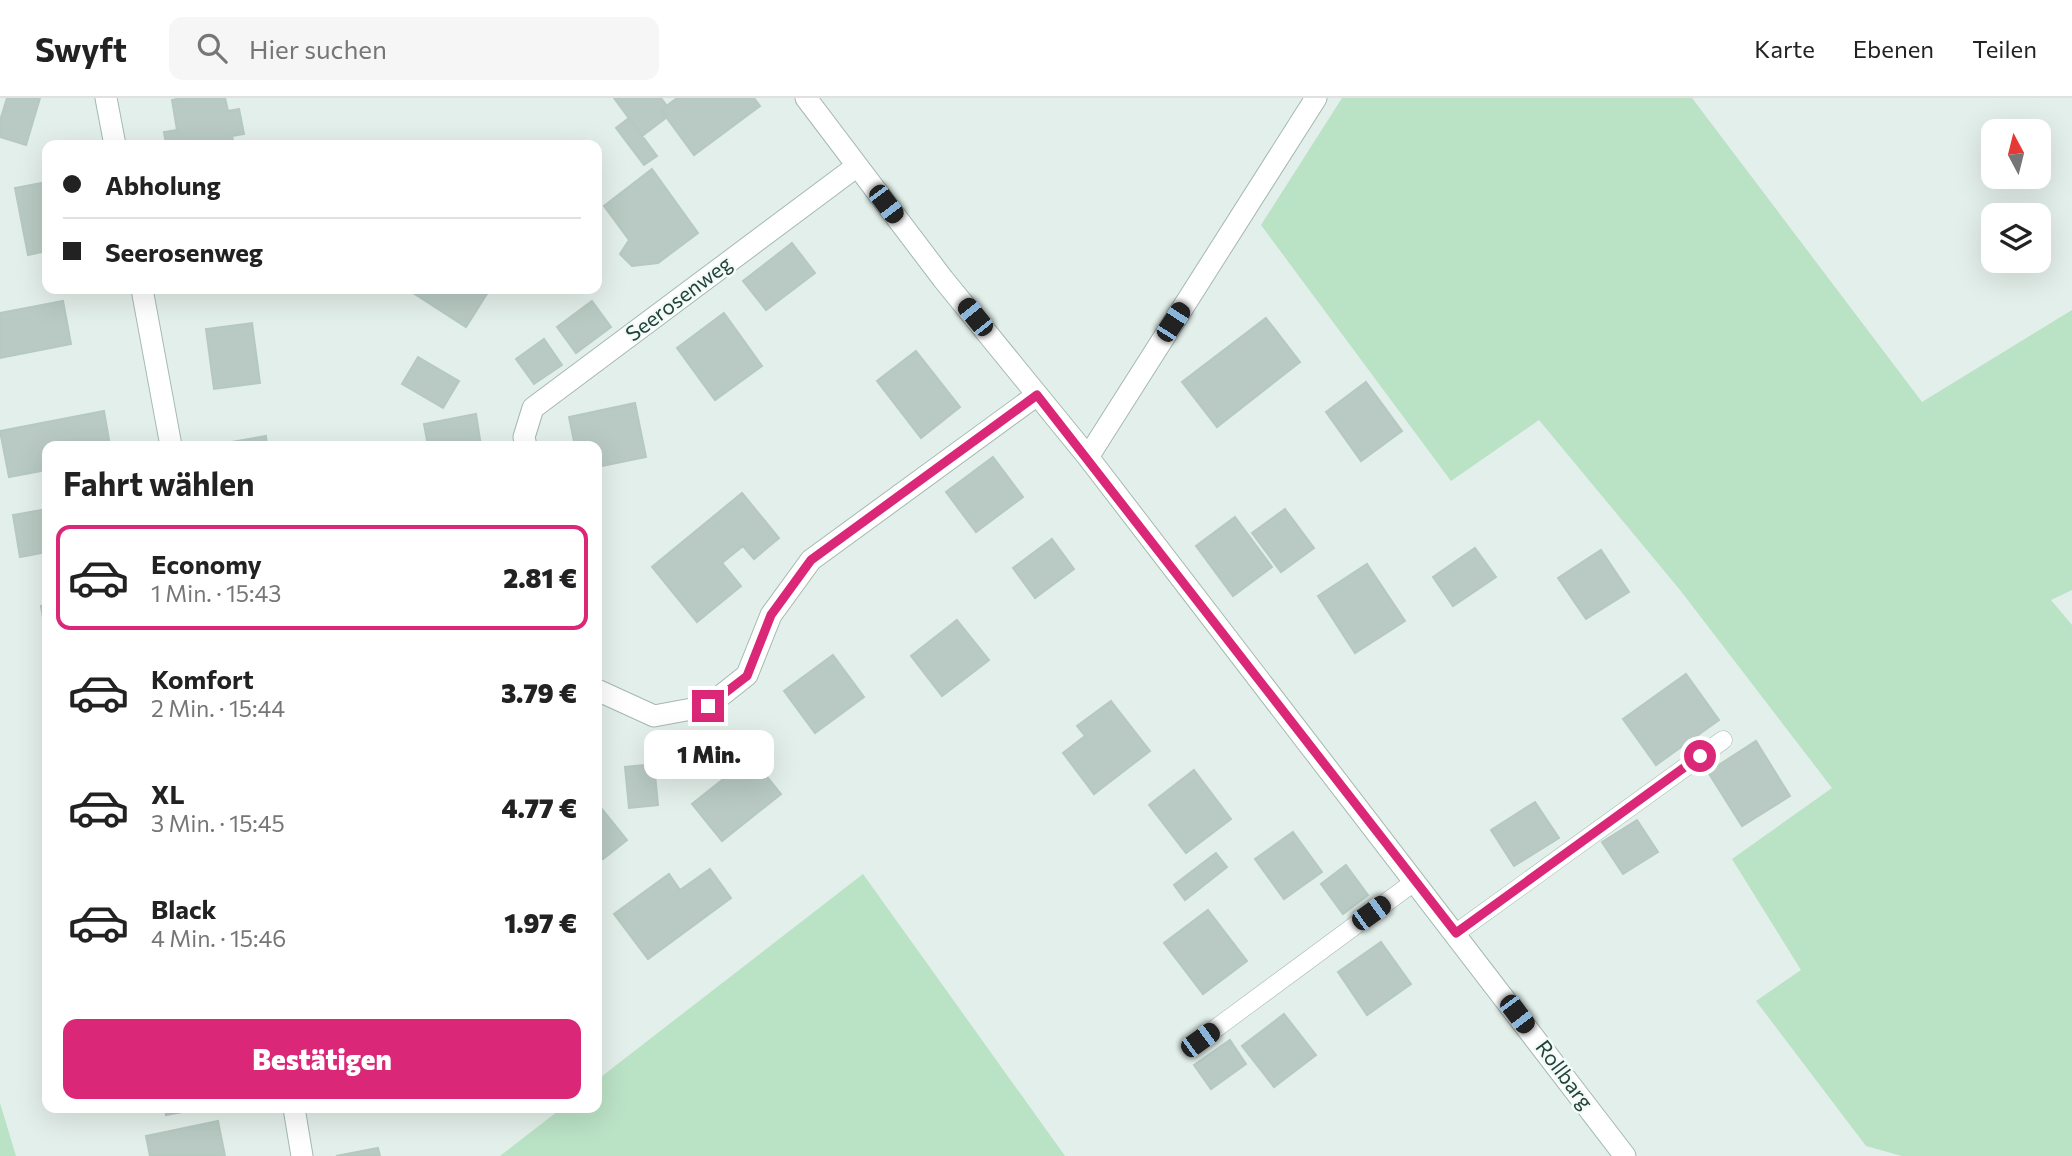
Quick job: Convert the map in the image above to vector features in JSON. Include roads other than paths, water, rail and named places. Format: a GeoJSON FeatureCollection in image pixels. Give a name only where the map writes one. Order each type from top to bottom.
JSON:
{"type":"FeatureCollection","features":[{"type":"Feature","properties":{"kind":"street"},"geometry":{"type":"LineString","coordinates":[[106,98],[114,140]]}},
{"type":"Feature","properties":{"kind":"street","name":"Rollbarg"},"geometry":{"type":"LineString","coordinates":[[806,98],[1088,457],[1625,1156]]}},
{"type":"Feature","properties":{"kind":"street"},"geometry":{"type":"LineString","coordinates":[[1088,457],[1316,98]]}},
{"type":"Feature","properties":{"kind":"street","name":"Seerosenweg"},"geometry":{"type":"LineString","coordinates":[[525,441],[533,408],[857,166]]}},
{"type":"Feature","properties":{"kind":"street"},"geometry":{"type":"LineString","coordinates":[[143,294],[170,441]]}},
{"type":"Feature","properties":{"kind":"street"},"geometry":{"type":"LineString","coordinates":[[602,692],[654,716],[708,706],[747,676],[771,615],[811,560],[1037,395]]}},
{"type":"Feature","properties":{"kind":"street"},"geometry":{"type":"LineString","coordinates":[[294,1113],[303,1156]]}},
{"type":"Feature","properties":{"kind":"lane"},"geometry":{"type":"LineString","coordinates":[[1456,933],[1723,740]]}},
{"type":"Feature","properties":{"kind":"lane"},"geometry":{"type":"LineString","coordinates":[[1200,1040],[1414,882]]}}]}
